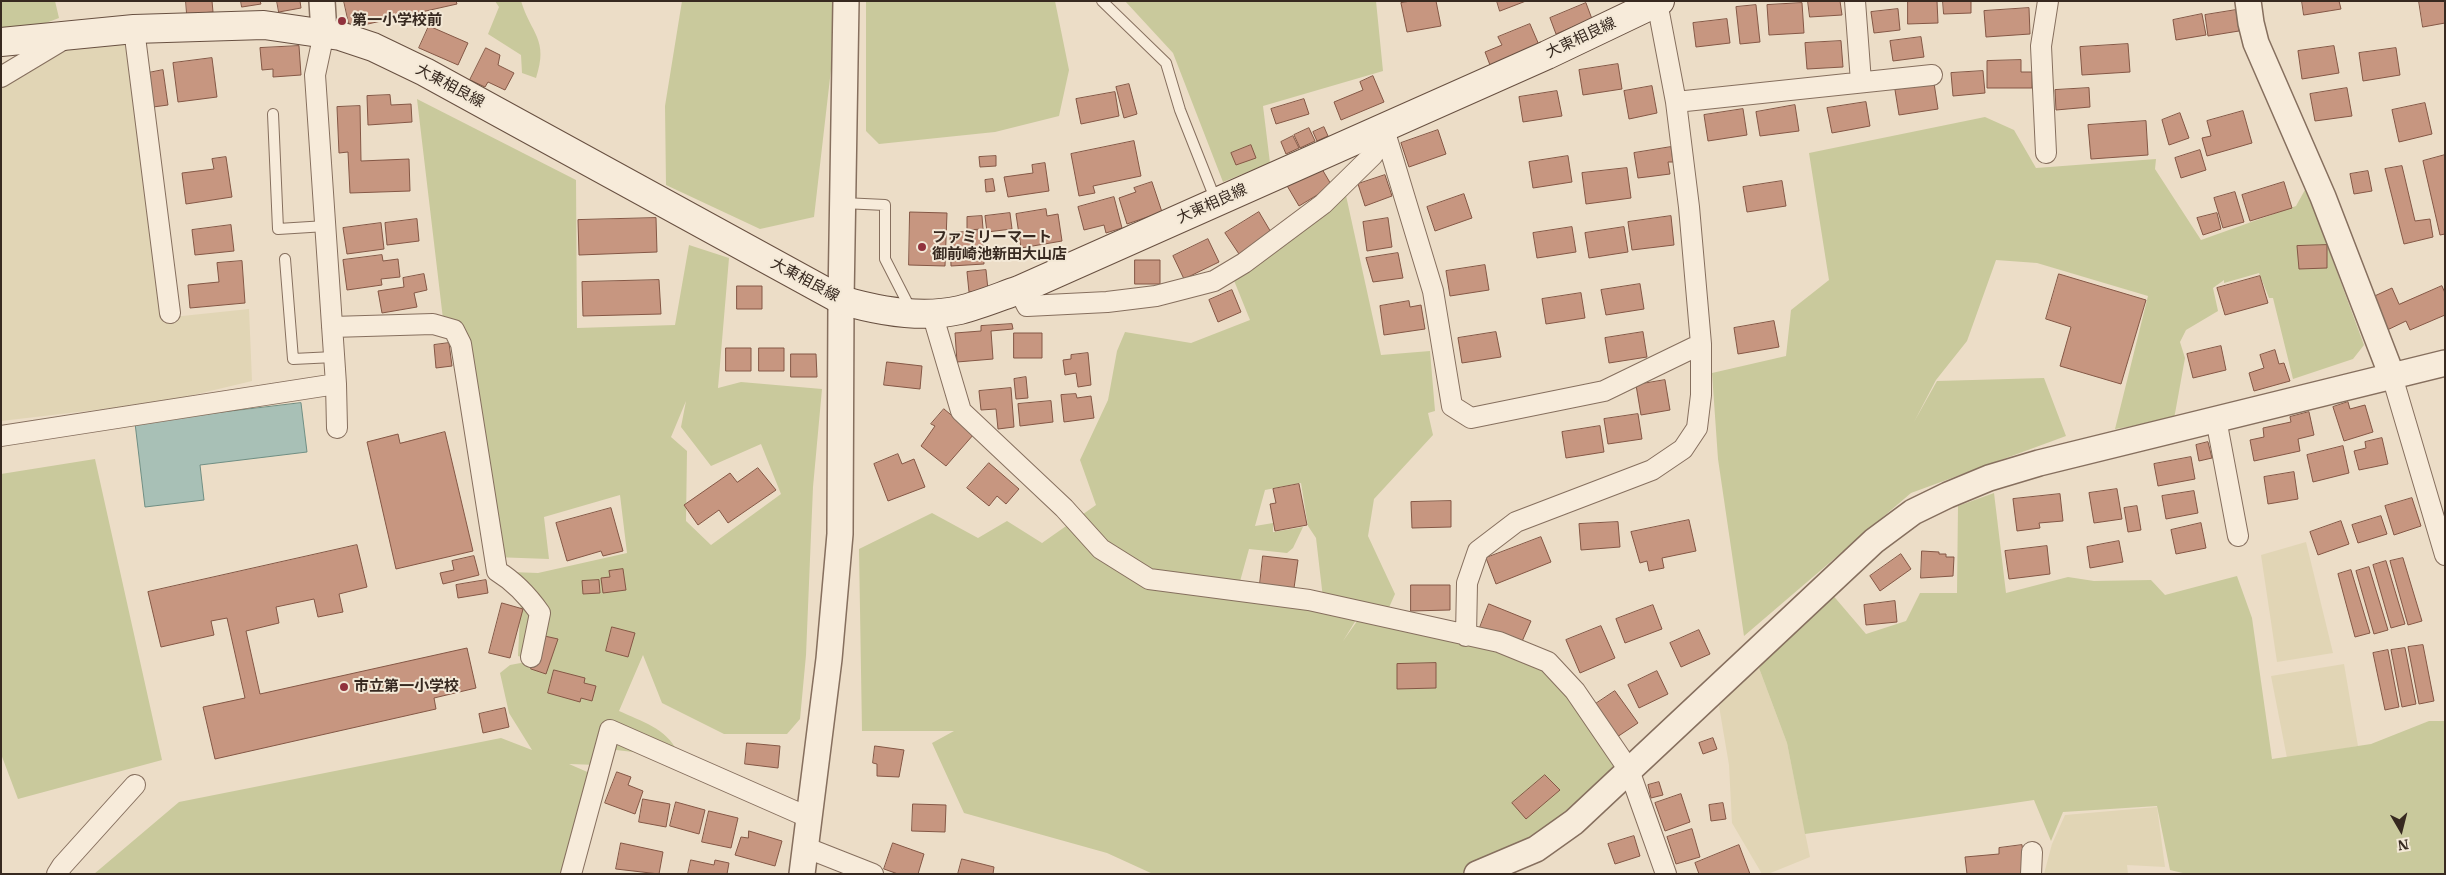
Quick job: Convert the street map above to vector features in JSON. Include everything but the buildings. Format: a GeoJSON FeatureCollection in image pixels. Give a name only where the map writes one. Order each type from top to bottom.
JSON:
{"type":"FeatureCollection","features":[{"type":"Feature","properties":{"kind":"main road","name":"大東相良線"},"geometry":{"type":"LineString","coordinates":[[1,42],[134,29],[264,25],[324,33],[373,47],[425,72],[841,300],[875,309],[922,313],[958,310],[1019,290],[1659,2]]}},
{"type":"Feature","properties":{"kind":"street"},"geometry":{"type":"LineString","coordinates":[[322,1],[324,33],[315,75],[336,384],[337,428]]}},
{"type":"Feature","properties":{"kind":"street"},"geometry":{"type":"LineString","coordinates":[[802,874],[807,848],[829,659],[840,534],[842,203],[846,1]]}},
{"type":"Feature","properties":{"kind":"street"},"geometry":{"type":"LineString","coordinates":[[1855,1],[1862,82]]}},
{"type":"Feature","properties":{"kind":"street"},"geometry":{"type":"LineString","coordinates":[[2046,153],[2041,46],[2048,1]]}},
{"type":"Feature","properties":{"kind":"street"},"geometry":{"type":"LineString","coordinates":[[2248,1],[2250,24],[2256,43],[2323,197],[2392,376],[2445,555]]}},
{"type":"Feature","properties":{"kind":"street"},"geometry":{"type":"LineString","coordinates":[[1466,636],[1467,583],[1478,551],[1516,522],[1652,470],[1684,449],[1697,428],[1701,395],[1701,344],[1689,207],[1676,102],[1659,2]]}},
{"type":"Feature","properties":{"kind":"street"},"geometry":{"type":"LineString","coordinates":[[134,29],[170,313]]}},
{"type":"Feature","properties":{"kind":"street"},"geometry":{"type":"LineString","coordinates":[[1,77],[70,35]]}},
{"type":"Feature","properties":{"kind":"street"},"geometry":{"type":"LineString","coordinates":[[1676,102],[1932,75]]}},
{"type":"Feature","properties":{"kind":"street"},"geometry":{"type":"LineString","coordinates":[[1375,130],[1433,291],[1452,406],[1472,418],[1604,391],[1701,344]]}},
{"type":"Feature","properties":{"kind":"street"},"geometry":{"type":"LineString","coordinates":[[1019,290],[1027,306],[1107,302],[1156,296],[1214,281],[1244,263],[1323,204],[1373,155],[1375,130]]}},
{"type":"Feature","properties":{"kind":"street"},"geometry":{"type":"LineString","coordinates":[[922,313],[961,411],[1064,508],[1101,549],[1149,578],[1310,600],[1499,642],[1548,662],[1574,692],[1629,770],[1666,874]]}},
{"type":"Feature","properties":{"kind":"street"},"geometry":{"type":"LineString","coordinates":[[332,327],[433,324],[454,330],[461,344],[496,571],[512,580],[530,598],[540,613],[531,657]]}},
{"type":"Feature","properties":{"kind":"street"},"geometry":{"type":"LineString","coordinates":[[1477,874],[1536,849],[1574,822],[1874,541],[1913,512],[1948,495],[2006,473],[2445,363]]}},
{"type":"Feature","properties":{"kind":"street"},"geometry":{"type":"LineString","coordinates":[[1,436],[336,384]]}},
{"type":"Feature","properties":{"kind":"street"},"geometry":{"type":"LineString","coordinates":[[2216,419],[2238,536]]}},
{"type":"Feature","properties":{"kind":"street"},"geometry":{"type":"LineString","coordinates":[[572,874],[610,730],[810,818]]}},
{"type":"Feature","properties":{"kind":"street"},"geometry":{"type":"LineString","coordinates":[[57,874],[62,866],[135,785]]}},
{"type":"Feature","properties":{"kind":"street"},"geometry":{"type":"LineString","coordinates":[[807,848],[873,874]]}},
{"type":"Feature","properties":{"kind":"street"},"geometry":{"type":"LineString","coordinates":[[2031,874],[2032,852]]}},
{"type":"Feature","properties":{"kind":"lane"},"geometry":{"type":"LineString","coordinates":[[1102,1],[1166,63],[1180,110],[1216,202]]}},
{"type":"Feature","properties":{"kind":"lane"},"geometry":{"type":"LineString","coordinates":[[273,114],[278,229],[326,226]]}},
{"type":"Feature","properties":{"kind":"lane"},"geometry":{"type":"LineString","coordinates":[[842,203],[885,205],[885,259],[922,313]]}},
{"type":"Feature","properties":{"kind":"lane"},"geometry":{"type":"LineString","coordinates":[[285,260],[293,359],[334,357]]}},
{"type":"Feature","properties":{"kind":"shaded area"},"geometry":{"type":"Polygon","coordinates":[[[124,37],[163,318],[249,309],[252,381],[164,402],[1,421],[1,77],[52,46],[124,37]]]}},
{"type":"Feature","properties":{"kind":"shaded area"},"geometry":{"type":"Polygon","coordinates":[[[301,403],[307,452],[200,465],[204,500],[145,507],[135,423],[301,403]]]}},
{"type":"Feature","properties":{"kind":"shaded area"},"geometry":{"type":"Polygon","coordinates":[[[2306,542],[2333,653],[2277,662],[2261,555],[2306,542]]]}},
{"type":"Feature","properties":{"kind":"shaded area"},"geometry":{"type":"Polygon","coordinates":[[[2344,664],[2358,746],[2287,758],[2271,676],[2344,664]]]}},
{"type":"Feature","properties":{"kind":"shaded area"},"geometry":{"type":"Polygon","coordinates":[[[1759,668],[1787,743],[1810,857],[1768,874],[1762,874],[1732,823],[1729,765],[1719,706],[1733,689],[1759,668]]]}},
{"type":"Feature","properties":{"kind":"shaded area"},"geometry":{"type":"Polygon","coordinates":[[[2157,807],[2165,867],[2127,865],[2128,874],[2044,874],[2052,844],[2065,815],[2157,807]]]}},
{"type":"Feature","properties":{"kind":"green space"},"geometry":{"type":"Polygon","coordinates":[[[1,1],[55,1],[59,18],[12,36],[1,37],[1,1]]]}},
{"type":"Feature","properties":{"kind":"green space"},"geometry":{"type":"Polygon","coordinates":[[[495,1],[521,1],[540,45],[541,54],[536,78],[522,73],[521,55],[488,34],[499,7],[495,1]]]}},
{"type":"Feature","properties":{"kind":"green space"},"geometry":{"type":"Polygon","coordinates":[[[682,1],[832,1],[833,52],[814,217],[760,229],[666,185],[665,106],[682,1]]]}},
{"type":"Feature","properties":{"kind":"green space"},"geometry":{"type":"Polygon","coordinates":[[[866,1],[1055,1],[1069,70],[1059,116],[995,132],[879,144],[866,131],[866,1]]]}},
{"type":"Feature","properties":{"kind":"green space"},"geometry":{"type":"Polygon","coordinates":[[[1125,1],[1376,1],[1383,71],[1263,106],[1270,163],[1223,182],[1173,53],[1125,1]]]}},
{"type":"Feature","properties":{"kind":"green space"},"geometry":{"type":"Polygon","coordinates":[[[417,99],[576,180],[577,328],[675,325],[689,245],[729,258],[718,388],[741,382],[822,389],[813,487],[806,655],[800,719],[787,734],[724,734],[662,703],[643,655],[619,711],[660,731],[673,743],[677,751],[668,756],[616,750],[597,765],[569,764],[592,774],[567,874],[94,874],[179,802],[501,738],[532,750],[509,713],[500,673],[510,665],[526,662],[526,666],[528,659],[518,656],[521,595],[511,572],[538,573],[627,553],[620,495],[544,517],[549,559],[494,557],[463,330],[443,319],[417,99]],[[686,401],[671,437],[687,451],[686,521],[711,545],[781,494],[761,444],[711,466],[681,427],[686,401]]]}},
{"type":"Feature","properties":{"kind":"green space"},"geometry":{"type":"Polygon","coordinates":[[[1985,117],[2014,130],[2036,168],[2156,159],[2155,169],[2201,240],[2296,206],[2306,188],[2364,345],[2353,359],[2293,379],[2273,298],[2269,298],[2259,273],[2224,283],[2224,280],[2213,288],[2218,311],[2186,330],[2180,342],[2185,358],[2174,419],[2115,429],[2148,296],[2037,263],[1996,260],[1967,341],[1936,380],[1914,422],[1937,381],[2044,378],[2066,436],[1911,493],[1744,636],[1718,459],[1712,373],[1786,356],[1791,310],[1829,280],[1809,153],[1985,117]]]}},
{"type":"Feature","properties":{"kind":"green space"},"geometry":{"type":"Polygon","coordinates":[[[1345,191],[1381,355],[1430,351],[1435,411],[1428,413],[1433,435],[1374,499],[1368,536],[1395,594],[1387,612],[1323,598],[1316,538],[1308,526],[1301,483],[1265,490],[1255,526],[1273,523],[1273,532],[1303,527],[1293,548],[1287,553],[1249,549],[1239,585],[1361,612],[1343,641],[1360,617],[1548,662],[1624,764],[1536,849],[1476,874],[1153,874],[1107,853],[964,813],[932,743],[954,731],[862,731],[859,549],[932,513],[978,538],[1007,521],[1042,543],[1096,505],[1080,460],[1108,400],[1117,351],[1125,332],[1191,343],[1250,320],[1233,278],[1345,191]]]}},
{"type":"Feature","properties":{"kind":"green space"},"geometry":{"type":"Polygon","coordinates":[[[95,459],[162,760],[18,799],[1,754],[1,474],[95,459]]]}},
{"type":"Feature","properties":{"kind":"green space"},"geometry":{"type":"Polygon","coordinates":[[[1994,493],[2006,593],[2068,577],[2094,581],[2151,580],[2165,595],[2237,576],[2252,618],[2272,759],[2371,744],[2429,721],[2445,721],[2445,874],[2187,874],[2170,870],[2157,806],[2063,812],[2051,841],[2034,800],[1805,834],[1787,743],[1759,668],[1831,593],[1866,634],[1906,621],[1920,593],[1957,593],[1958,506],[1994,493]]]}},
{"type":"Feature","properties":{"kind":"place","name":"第一小学校前"},"geometry":{"type":"Point","coordinates":[342,21]}},
{"type":"Feature","properties":{"kind":"place","name":"ファミリーマート 御前崎池新田大山店"},"geometry":{"type":"Point","coordinates":[922,247]}},
{"type":"Feature","properties":{"kind":"place","name":"市立第一小学校"},"geometry":{"type":"Point","coordinates":[344,687]}}]}
